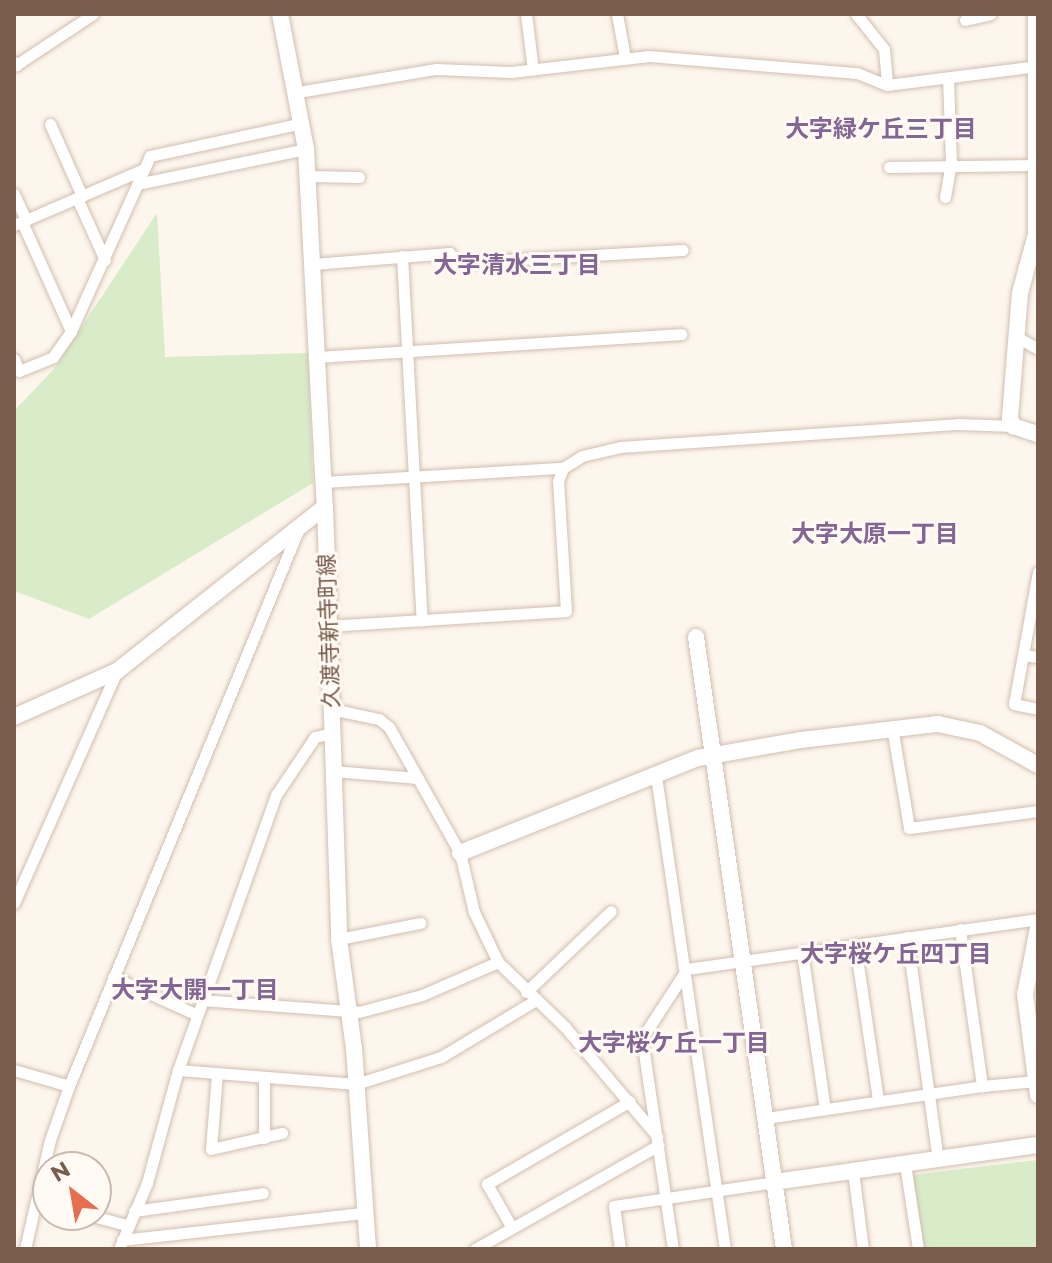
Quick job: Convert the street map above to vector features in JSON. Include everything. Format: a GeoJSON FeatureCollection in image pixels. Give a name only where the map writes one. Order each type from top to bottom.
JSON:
{"type":"FeatureCollection","features":[{"type":"Feature","properties":{"kind":"street"},"geometry":{"type":"LineString","coordinates":[[14,62],[16,65],[93,14]]}},
{"type":"Feature","properties":{"kind":"street","name":"久渡寺新寺町線"},"geometry":{"type":"LineString","coordinates":[[280,14],[298,92],[308,176],[324,482],[339,939],[356,1084],[368,1249]]}},
{"type":"Feature","properties":{"kind":"street"},"geometry":{"type":"LineString","coordinates":[[526,14],[533,70]]}},
{"type":"Feature","properties":{"kind":"street"},"geometry":{"type":"LineString","coordinates":[[617,14],[625,58]]}},
{"type":"Feature","properties":{"kind":"street"},"geometry":{"type":"LineString","coordinates":[[856,14],[884,49],[887,85]]}},
{"type":"Feature","properties":{"kind":"street"},"geometry":{"type":"LineString","coordinates":[[965,20],[990,14]]}},
{"type":"Feature","properties":{"kind":"street"},"geometry":{"type":"LineString","coordinates":[[1013,426],[1015,336],[1037,234],[1036,14]]}},
{"type":"Feature","properties":{"kind":"street"},"geometry":{"type":"LineString","coordinates":[[298,92],[436,69],[533,70],[625,58],[857,73],[887,85],[1037,66]]}},
{"type":"Feature","properties":{"kind":"street"},"geometry":{"type":"LineString","coordinates":[[945,197],[951,163],[948,78]]}},
{"type":"Feature","properties":{"kind":"street"},"geometry":{"type":"LineString","coordinates":[[14,359],[19,371],[53,357],[71,331],[150,156],[302,123]]}},
{"type":"Feature","properties":{"kind":"street"},"geometry":{"type":"LineString","coordinates":[[50,124],[105,260]]}},
{"type":"Feature","properties":{"kind":"street"},"geometry":{"type":"LineString","coordinates":[[137,184],[306,149]]}},
{"type":"Feature","properties":{"kind":"street"},"geometry":{"type":"LineString","coordinates":[[889,167],[951,163],[1037,165]]}},
{"type":"Feature","properties":{"kind":"street"},"geometry":{"type":"LineString","coordinates":[[20,223],[144,169]]}},
{"type":"Feature","properties":{"kind":"street"},"geometry":{"type":"LineString","coordinates":[[308,176],[359,177]]}},
{"type":"Feature","properties":{"kind":"street"},"geometry":{"type":"LineString","coordinates":[[14,194],[20,223],[71,331]]}},
{"type":"Feature","properties":{"kind":"street"},"geometry":{"type":"LineString","coordinates":[[313,264],[450,253],[451,263],[683,250]]}},
{"type":"Feature","properties":{"kind":"street"},"geometry":{"type":"LineString","coordinates":[[402,256],[422,620]]}},
{"type":"Feature","properties":{"kind":"street"},"geometry":{"type":"LineString","coordinates":[[318,357],[681,334]]}},
{"type":"Feature","properties":{"kind":"street"},"geometry":{"type":"LineString","coordinates":[[1015,336],[1038,349]]}},
{"type":"Feature","properties":{"kind":"street"},"geometry":{"type":"LineString","coordinates":[[324,482],[563,468],[582,456],[620,447],[959,424],[1013,426],[1038,434]]}},
{"type":"Feature","properties":{"kind":"street"},"geometry":{"type":"LineString","coordinates":[[329,626],[566,611],[558,481],[563,468]]}},
{"type":"Feature","properties":{"kind":"street"},"geometry":{"type":"LineString","coordinates":[[14,717],[117,671],[325,507]]}},
{"type":"Feature","properties":{"kind":"street"},"geometry":{"type":"LineString","coordinates":[[54,1151],[69,1086],[299,528]]}},
{"type":"Feature","properties":{"kind":"street"},"geometry":{"type":"LineString","coordinates":[[1038,572],[1014,704],[1038,709]]}},
{"type":"Feature","properties":{"kind":"street"},"geometry":{"type":"LineString","coordinates":[[696,637],[784,1249]]}},
{"type":"Feature","properties":{"kind":"street"},"geometry":{"type":"LineString","coordinates":[[1024,655],[1038,657]]}},
{"type":"Feature","properties":{"kind":"street"},"geometry":{"type":"LineString","coordinates":[[14,903],[117,671]]}},
{"type":"Feature","properties":{"kind":"street"},"geometry":{"type":"LineString","coordinates":[[331,709],[379,719],[389,727],[460,853],[474,912],[498,962],[630,1101],[658,1141]]}},
{"type":"Feature","properties":{"kind":"street"},"geometry":{"type":"LineString","coordinates":[[892,727],[909,828],[1038,811]]}},
{"type":"Feature","properties":{"kind":"street"},"geometry":{"type":"LineString","coordinates":[[460,853],[712,754],[892,727],[958,727],[1038,765]]}},
{"type":"Feature","properties":{"kind":"street"},"geometry":{"type":"LineString","coordinates":[[332,733],[315,737],[276,795],[201,1000],[134,1211],[120,1245],[364,1213]]}},
{"type":"Feature","properties":{"kind":"street"},"geometry":{"type":"LineString","coordinates":[[333,771],[418,778]]}},
{"type":"Feature","properties":{"kind":"street"},"geometry":{"type":"LineString","coordinates":[[656,776],[687,969],[725,1249]]}},
{"type":"Feature","properties":{"kind":"street"},"geometry":{"type":"LineString","coordinates":[[178,1070],[356,1084],[441,1057],[531,996],[611,911]]}},
{"type":"Feature","properties":{"kind":"street"},"geometry":{"type":"LineString","coordinates":[[673,1249],[642,1038],[687,969],[1038,919]]}},
{"type":"Feature","properties":{"kind":"street"},"geometry":{"type":"LineString","coordinates":[[339,939],[420,923]]}},
{"type":"Feature","properties":{"kind":"street"},"geometry":{"type":"LineString","coordinates":[[766,1118],[982,1086],[1037,1088],[1025,994],[1038,928]]}},
{"type":"Feature","properties":{"kind":"street"},"geometry":{"type":"LineString","coordinates":[[960,929],[982,1086]]}},
{"type":"Feature","properties":{"kind":"street"},"geometry":{"type":"LineString","coordinates":[[907,937],[938,1159]]}},
{"type":"Feature","properties":{"kind":"street"},"geometry":{"type":"LineString","coordinates":[[855,944],[878,1100]]}},
{"type":"Feature","properties":{"kind":"street"},"geometry":{"type":"LineString","coordinates":[[802,952],[825,1109]]}},
{"type":"Feature","properties":{"kind":"street"},"geometry":{"type":"LineString","coordinates":[[201,1000],[349,1012],[422,995],[498,962]]}},
{"type":"Feature","properties":{"kind":"street"},"geometry":{"type":"LineString","coordinates":[[113,977],[197,1015]]}},
{"type":"Feature","properties":{"kind":"street"},"geometry":{"type":"LineString","coordinates":[[14,1070],[69,1086]]}},
{"type":"Feature","properties":{"kind":"street"},"geometry":{"type":"LineString","coordinates":[[217,1074],[211,1149],[282,1133]]}},
{"type":"Feature","properties":{"kind":"street"},"geometry":{"type":"LineString","coordinates":[[264,1078],[264,1138]]}},
{"type":"Feature","properties":{"kind":"street"},"geometry":{"type":"LineString","coordinates":[[512,1228],[487,1184],[630,1101]]}},
{"type":"Feature","properties":{"kind":"street"},"geometry":{"type":"LineString","coordinates":[[475,1249],[658,1141]]}},
{"type":"Feature","properties":{"kind":"street"},"geometry":{"type":"LineString","coordinates":[[620,1249],[614,1206],[1038,1145]]}},
{"type":"Feature","properties":{"kind":"street"},"geometry":{"type":"LineString","coordinates":[[905,1164],[918,1249]]}},
{"type":"Feature","properties":{"kind":"street"},"geometry":{"type":"LineString","coordinates":[[853,1171],[863,1249]]}},
{"type":"Feature","properties":{"kind":"street"},"geometry":{"type":"LineString","coordinates":[[134,1211],[263,1193]]}},
{"type":"Feature","properties":{"kind":"street"},"geometry":{"type":"LineString","coordinates":[[112,1221],[127,1225]]}},
{"type":"Feature","properties":{"kind":"street"},"geometry":{"type":"LineString","coordinates":[[25,1249],[32,1230]]}},
{"type":"Feature","properties":{"kind":"green space"},"geometry":{"type":"Polygon","coordinates":[[[157,213],[165,357],[308,353],[313,483],[89,619],[14,591],[14,411],[53,370],[157,213]]]}},
{"type":"Feature","properties":{"kind":"green space"},"geometry":{"type":"Polygon","coordinates":[[[1038,1160],[1038,1249],[923,1249],[911,1175],[1038,1160]]]}},
{"type":"Feature","properties":{"kind":"district","name":"大字緑ケ丘三丁目"},"geometry":{"type":"Point","coordinates":[881,129]}},
{"type":"Feature","properties":{"kind":"district","name":"大字清水三丁目"},"geometry":{"type":"Point","coordinates":[517,265]}},
{"type":"Feature","properties":{"kind":"district","name":"大字大原一丁目"},"geometry":{"type":"Point","coordinates":[875,534]}},
{"type":"Feature","properties":{"kind":"district","name":"大字桜ケ丘四丁目"},"geometry":{"type":"Point","coordinates":[896,954]}},
{"type":"Feature","properties":{"kind":"district","name":"大字大開一丁目"},"geometry":{"type":"Point","coordinates":[195,990]}},
{"type":"Feature","properties":{"kind":"district","name":"大字桜ケ丘一丁目"},"geometry":{"type":"Point","coordinates":[674,1043]}}]}
